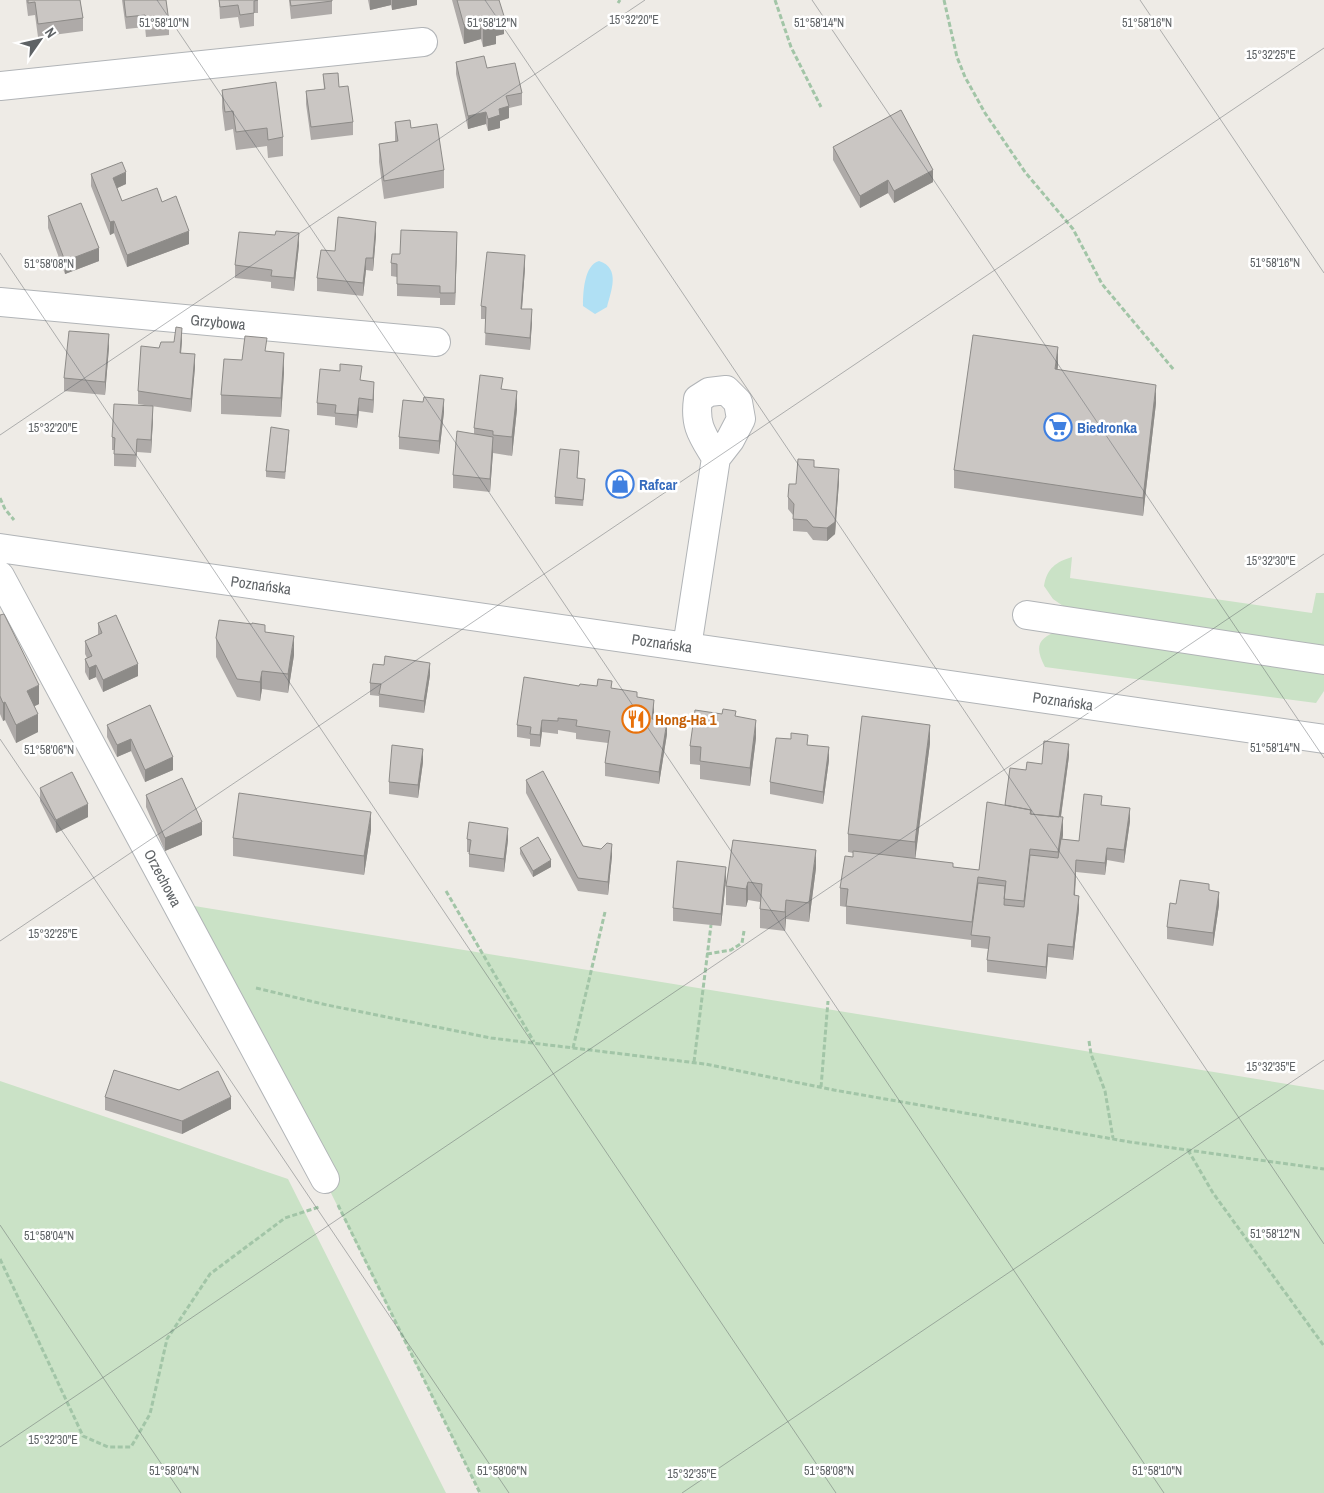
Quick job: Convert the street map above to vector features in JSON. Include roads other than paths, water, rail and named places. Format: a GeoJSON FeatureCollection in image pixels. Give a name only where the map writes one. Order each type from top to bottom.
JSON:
{"type":"FeatureCollection","features":[{"type":"Feature","properties":{"kind":"street"},"geometry":{"type":"LineString","coordinates":[[0,86],[423,42]]}},
{"type":"Feature","properties":{"kind":"street","name":"Grzybowa"},"geometry":{"type":"LineString","coordinates":[[0,302],[436,342]]}},
{"type":"Feature","properties":{"kind":"street"},"geometry":{"type":"LineString","coordinates":[[688,647],[716,458]]}},
{"type":"Feature","properties":{"kind":"street","name":"Poznańska"},"geometry":{"type":"LineString","coordinates":[[0,548],[1324,739]]}},
{"type":"Feature","properties":{"kind":"street","name":"Orzechowa"},"geometry":{"type":"LineString","coordinates":[[0,576],[331,1191]]}},
{"type":"Feature","properties":{"kind":"street"},"geometry":{"type":"LineString","coordinates":[[1027,615],[1324,660]]}},
{"type":"Feature","properties":{"kind":"water"},"geometry":{"type":"Polygon","coordinates":[[[599,261],[606,264],[610,269],[613,281],[607,307],[595,314],[583,306],[583,294],[587,274],[590,268],[599,261]]]}},
{"type":"Feature","properties":{"kind":"place","name":"Biedronka"},"geometry":{"type":"Point","coordinates":[1058,427]}},
{"type":"Feature","properties":{"kind":"place","name":"Rafcar"},"geometry":{"type":"Point","coordinates":[620,484]}},
{"type":"Feature","properties":{"kind":"place","name":"Hong-Ha 1"},"geometry":{"type":"Point","coordinates":[636,719]}}]}
